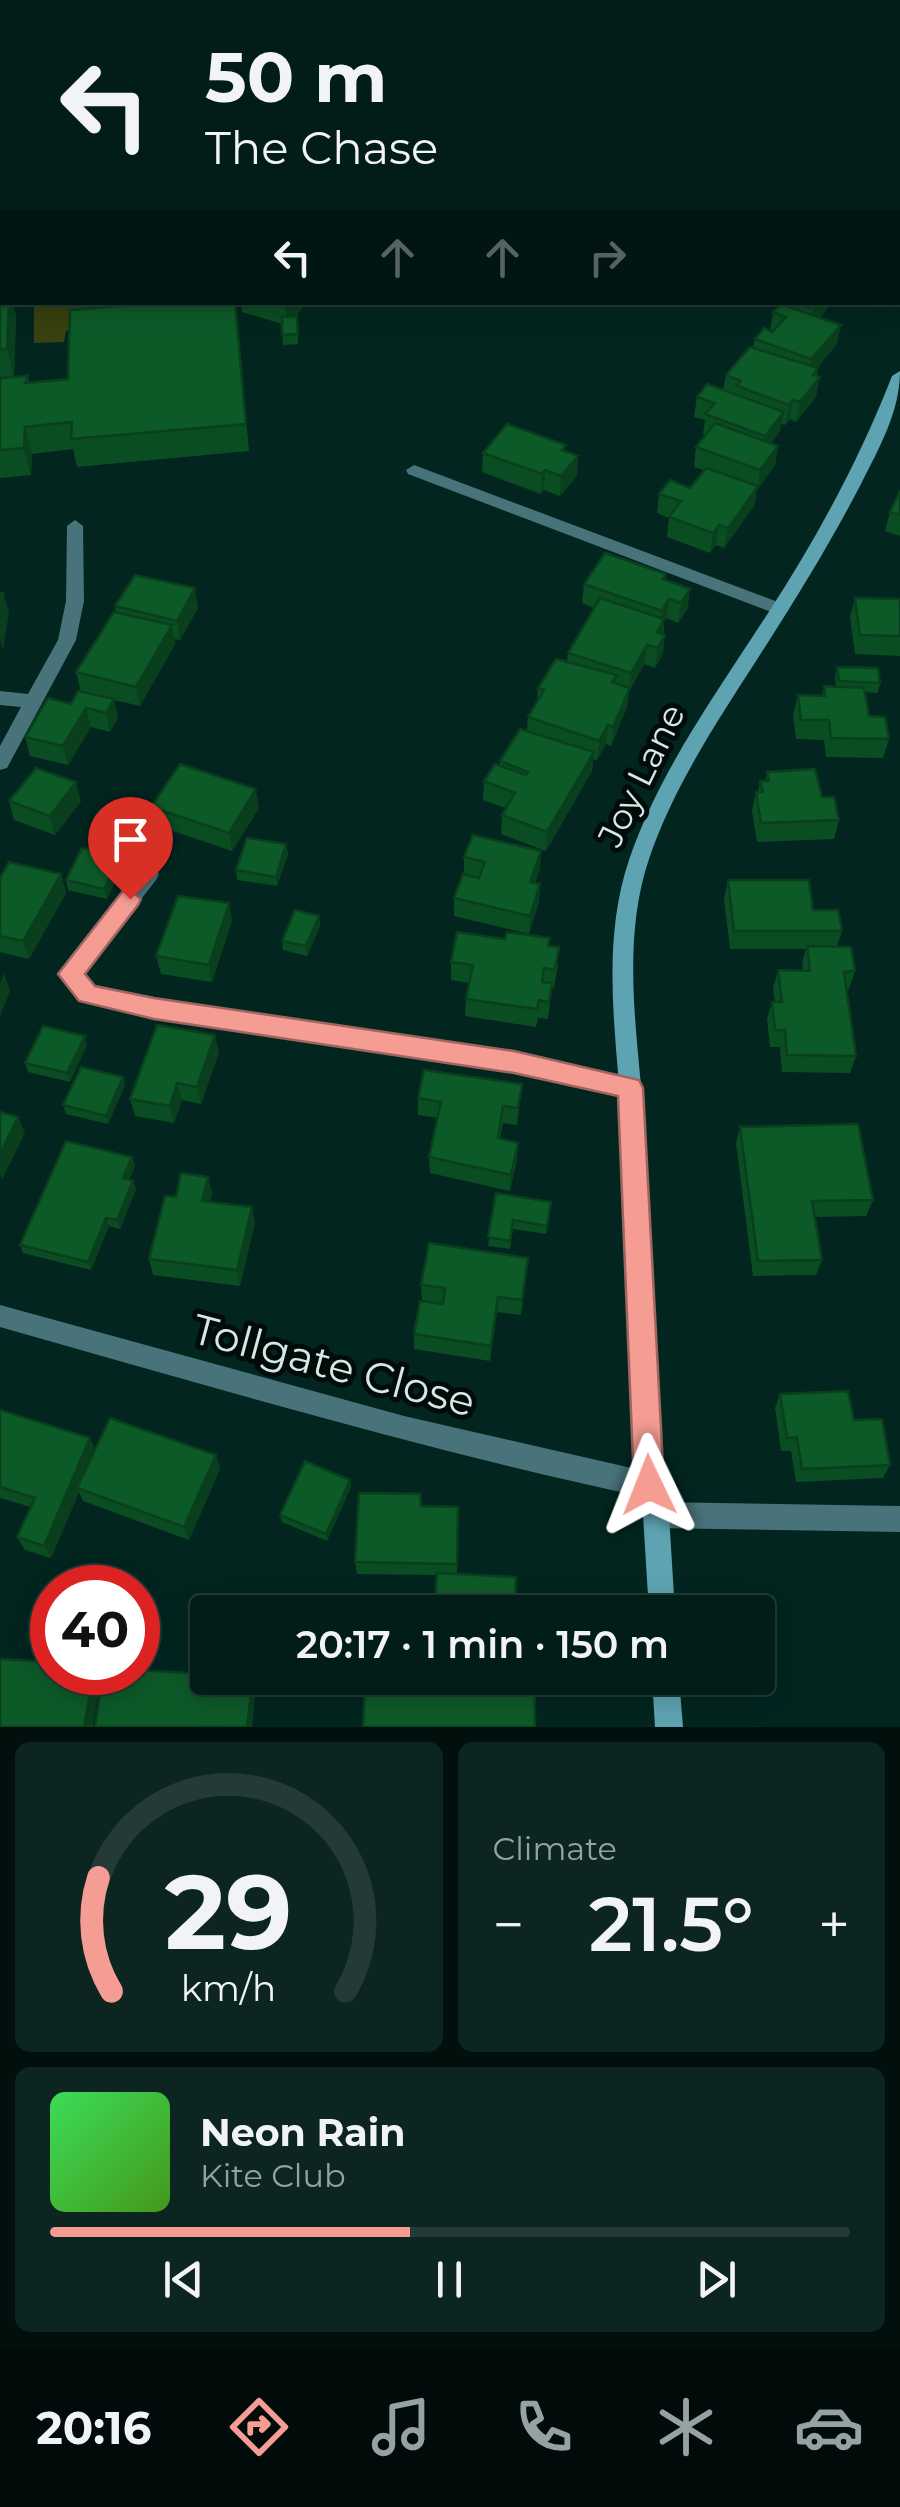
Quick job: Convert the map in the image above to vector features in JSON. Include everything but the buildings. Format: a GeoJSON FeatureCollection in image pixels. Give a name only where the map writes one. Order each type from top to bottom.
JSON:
{"type":"FeatureCollection","features":[{"type":"Feature","properties":{"kind":"street","name":"Joy Lane"},"geometry":{"type":"LineString","coordinates":[[661,1595],[656,1515],[649,1485],[630,1088],[625,960],[630,884],[670,786],[704,724],[780,609],[879,430],[900,376]]}},
{"type":"Feature","properties":{"kind":"street"},"geometry":{"type":"LineString","coordinates":[[414,470],[780,609]]}},
{"type":"Feature","properties":{"kind":"street"},"geometry":{"type":"LineString","coordinates":[[0,763],[67,640],[73,620],[75,526]]}},
{"type":"Feature","properties":{"kind":"street"},"geometry":{"type":"LineString","coordinates":[[0,698],[35,702]]}},
{"type":"Feature","properties":{"kind":"street"},"geometry":{"type":"LineString","coordinates":[[150,874],[70,974],[88,994],[154,1008],[514,1062],[630,1088]]}},
{"type":"Feature","properties":{"kind":"street","name":"Tollgate Close"},"geometry":{"type":"LineString","coordinates":[[0,1316],[570,1470],[649,1485]]}},
{"type":"Feature","properties":{"kind":"street"},"geometry":{"type":"LineString","coordinates":[[656,1515],[900,1519]]}},
{"type":"Feature","properties":{"kind":"street"},"geometry":{"type":"LineString","coordinates":[[667,1695],[669,1727]]}},
{"type":"Feature","properties":{"kind":"green space"},"geometry":{"type":"Polygon","coordinates":[[[34,305],[238,305],[224,319],[66,331],[64,342],[34,343],[34,305]]]}},
{"type":"Feature","properties":{"kind":"route"},"geometry":{"type":"LineString","coordinates":[[130,899],[70,974],[88,994],[154,1008],[514,1062],[630,1088],[649,1485]]}}]}
